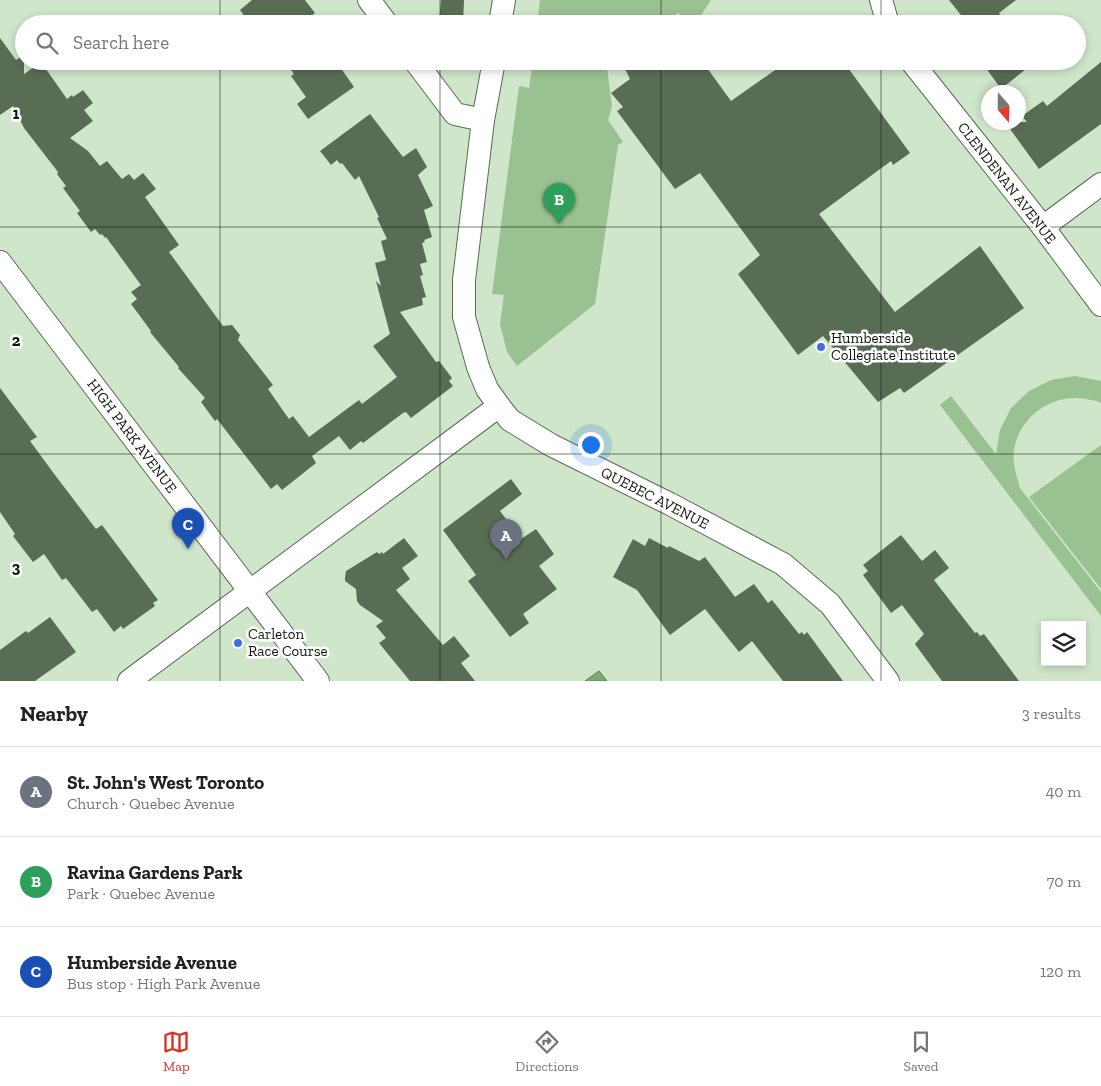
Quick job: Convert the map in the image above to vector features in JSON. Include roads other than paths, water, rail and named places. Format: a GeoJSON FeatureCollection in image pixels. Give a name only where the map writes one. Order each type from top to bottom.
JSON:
{"type":"FeatureCollection","features":[{"type":"Feature","properties":{"kind":"street"},"geometry":{"type":"LineString","coordinates":[[369,0],[380,15]]}},
{"type":"Feature","properties":{"kind":"street"},"geometry":{"type":"LineString","coordinates":[[502,15],[504,0]]}},
{"type":"Feature","properties":{"kind":"street"},"geometry":{"type":"LineString","coordinates":[[881,0],[885,15]]}},
{"type":"Feature","properties":{"kind":"street"},"geometry":{"type":"LineString","coordinates":[[422,70],[455,114],[483,120]]}},
{"type":"Feature","properties":{"kind":"street","name":"QUEBEC AVENUE"},"geometry":{"type":"LineString","coordinates":[[492,70],[483,120],[464,280],[464,317],[478,368],[487,389],[515,424],[551,445],[670,504],[783,564],[830,604],[888,681]]}},
{"type":"Feature","properties":{"kind":"street","name":"CLENDENAN AVENUE"},"geometry":{"type":"LineString","coordinates":[[919,70],[1043,227],[1101,305]]}},
{"type":"Feature","properties":{"kind":"street"},"geometry":{"type":"LineString","coordinates":[[1043,227],[1101,184]]}},
{"type":"Feature","properties":{"kind":"street","name":"HIGH PARK AVENUE"},"geometry":{"type":"LineString","coordinates":[[0,262],[318,681]]}},
{"type":"Feature","properties":{"kind":"street"},"geometry":{"type":"LineString","coordinates":[[129,681],[499,406]]}},
{"type":"Feature","properties":{"kind":"water"},"geometry":{"type":"Polygon","coordinates":[[[599,671],[607,681],[585,681],[599,671]]]}},
{"type":"Feature","properties":{"kind":"place","name":"Ravina Gardens Park"},"geometry":{"type":"Point","coordinates":[559,224]}},
{"type":"Feature","properties":{"kind":"place","name":"Humberside Collegiate Institute"},"geometry":{"type":"Point","coordinates":[821,347]}},
{"type":"Feature","properties":{"kind":"place","name":"Humberside Avenue"},"geometry":{"type":"Point","coordinates":[188,549]}},
{"type":"Feature","properties":{"kind":"place","name":"St. John's West Toronto"},"geometry":{"type":"Point","coordinates":[506,560]}},
{"type":"Feature","properties":{"kind":"place","name":"Carleton Race Course"},"geometry":{"type":"Point","coordinates":[238,643]}}]}
